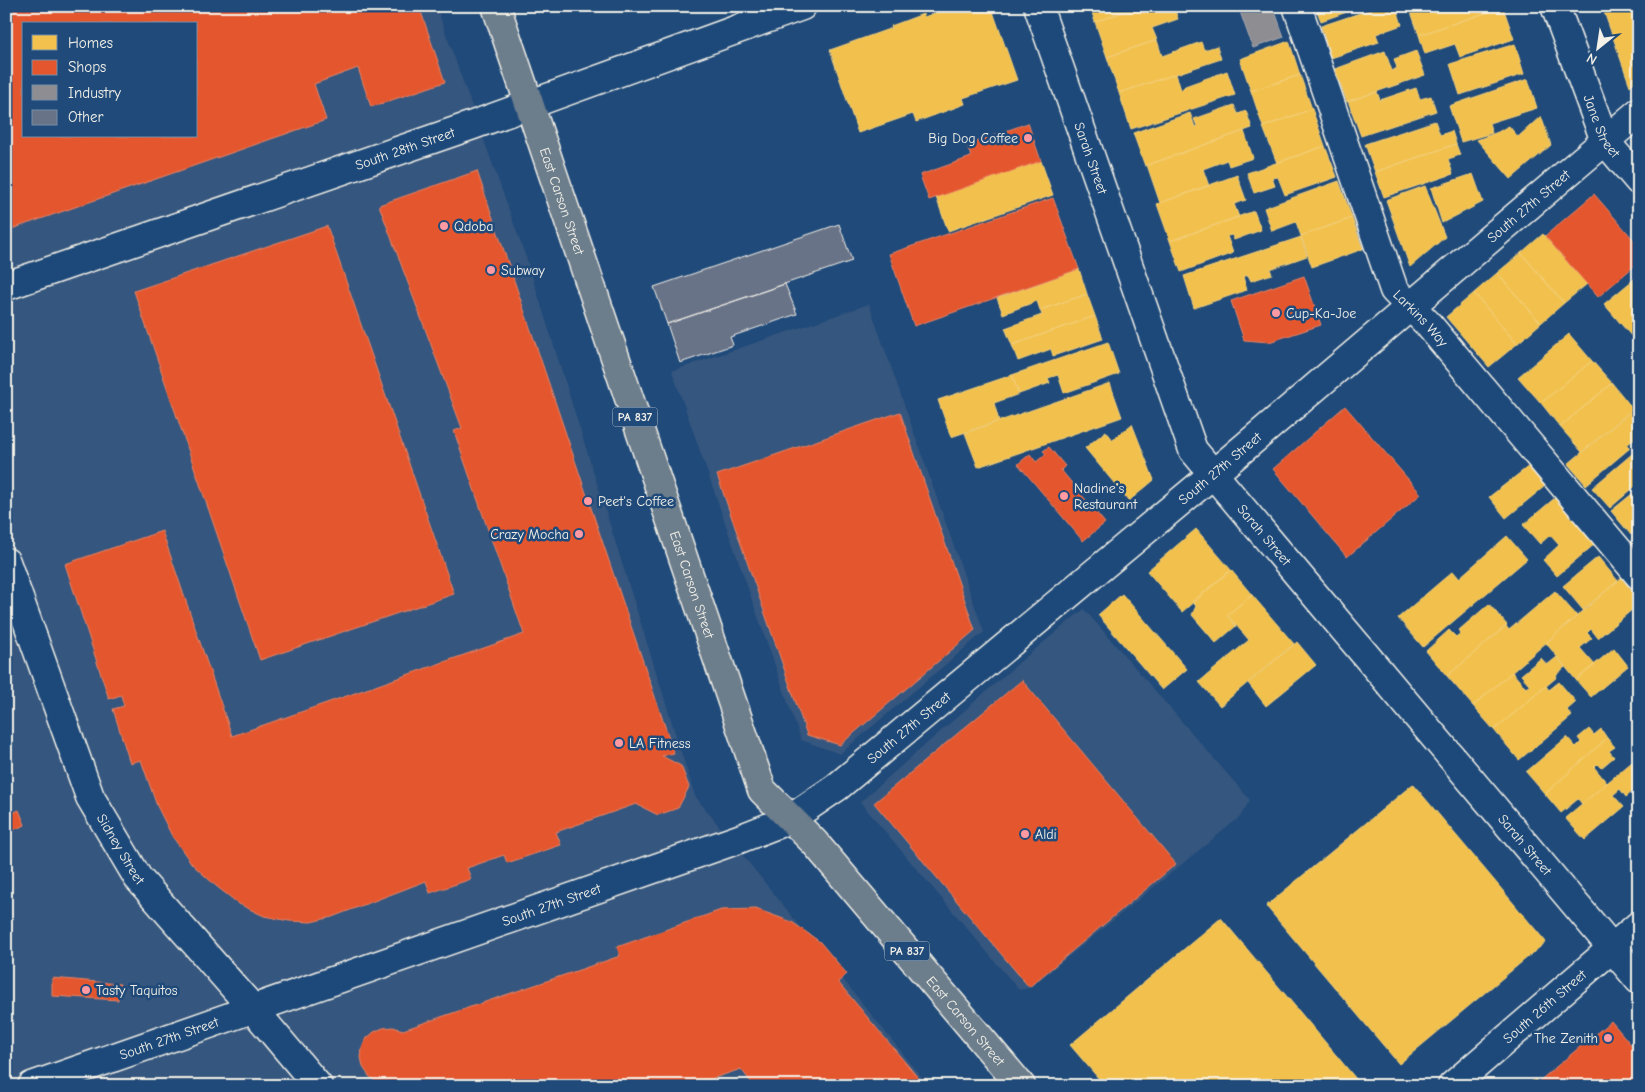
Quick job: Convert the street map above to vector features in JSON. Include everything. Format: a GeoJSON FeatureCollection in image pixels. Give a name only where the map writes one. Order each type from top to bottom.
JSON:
{"type":"FeatureCollection","features":[{"type":"Feature","properties":{"kind":"main road","name":"East Carson Street"},"geometry":{"type":"LineString","coordinates":[[496,6],[762,790],[815,843],[1021,1086]]}},
{"type":"Feature","properties":{"kind":"street","name":"South 28th Street"},"geometry":{"type":"LineString","coordinates":[[6,286],[529,105],[802,6]]}},
{"type":"Feature","properties":{"kind":"street","name":"Sarah Street"},"geometry":{"type":"LineString","coordinates":[[1038,6],[1193,450],[1212,475],[1639,980]]}},
{"type":"Feature","properties":{"kind":"street","name":"Larkins Way"},"geometry":{"type":"LineString","coordinates":[[1297,6],[1394,290],[1434,332],[1639,575]]}},
{"type":"Feature","properties":{"kind":"street","name":"Jane Street"},"geometry":{"type":"LineString","coordinates":[[1555,6],[1605,141],[1639,181]]}},
{"type":"Feature","properties":{"kind":"street","name":"South 27th Street"},"geometry":{"type":"LineString","coordinates":[[32,1086],[254,1010],[790,819],[837,787],[1212,475],[1639,112]]}},
{"type":"Feature","properties":{"kind":"street","name":"Sidney Street"},"geometry":{"type":"LineString","coordinates":[[6,562],[90,798],[138,878],[318,1086]]}},
{"type":"Feature","properties":{"kind":"street","name":"South 26th Street"},"geometry":{"type":"LineString","coordinates":[[1452,1086],[1639,925]]}},
{"type":"Feature","properties":{"kind":"shaded area"},"geometry":{"type":"Polygon","coordinates":[[[6,6],[436,6],[528,263],[695,796],[929,1086],[6,1086],[6,6]]]}},
{"type":"Feature","properties":{"kind":"shaded area"},"geometry":{"type":"Polygon","coordinates":[[[869,304],[984,632],[840,754],[801,740],[672,371],[869,304]]]}},
{"type":"Feature","properties":{"kind":"shaded area","name":"Aldi"},"geometry":{"type":"Polygon","coordinates":[[[1084,609],[1250,800],[1240,817],[1030,988],[1019,990],[860,802],[1022,660],[1084,609]]]}},
{"type":"Feature","properties":{"kind":"building: Homes"},"geometry":{"type":"Polygon","coordinates":[[[955,6],[991,6],[1017,80],[963,98],[965,104],[916,122],[913,114],[858,133],[830,50],[892,28],[891,26],[923,14],[924,17],[955,6]]]}},
{"type":"Feature","properties":{"kind":"building: Homes"},"geometry":{"type":"Polygon","coordinates":[[[1090,6],[1140,6],[1095,22],[1090,6]]]}},
{"type":"Feature","properties":{"kind":"building: Homes"},"geometry":{"type":"Polygon","coordinates":[[[1140,6],[1180,6],[1174,8],[1178,19],[1152,28],[1157,40],[1107,57],[1095,22],[1140,6]]]}},
{"type":"Feature","properties":{"kind":"building: Homes"},"geometry":{"type":"Polygon","coordinates":[[[1315,6],[1364,6],[1321,21],[1315,6]]]}},
{"type":"Feature","properties":{"kind":"building: Homes"},"geometry":{"type":"Polygon","coordinates":[[[1381,6],[1396,6],[1402,25],[1376,34],[1379,42],[1331,58],[1321,26],[1381,6]]]}},
{"type":"Feature","properties":{"kind":"building: Homes"},"geometry":{"type":"Polygon","coordinates":[[[1409,6],[1503,6],[1503,7],[1419,35],[1409,6]]]}},
{"type":"Feature","properties":{"kind":"building: Homes"},"geometry":{"type":"Polygon","coordinates":[[[1602,6],[1639,6],[1639,78],[1630,86],[1602,6]]]}},
{"type":"Feature","properties":{"kind":"building: Homes"},"geometry":{"type":"Polygon","coordinates":[[[1503,7],[1514,39],[1460,57],[1455,44],[1425,54],[1419,35],[1503,7]]]}},
{"type":"Feature","properties":{"kind":"building: Homes"},"geometry":{"type":"Polygon","coordinates":[[[1157,40],[1162,56],[1201,42],[1204,50],[1217,46],[1221,59],[1119,93],[1107,57],[1157,40]]]}},
{"type":"Feature","properties":{"kind":"building: Homes"},"geometry":{"type":"Polygon","coordinates":[[[1289,41],[1300,75],[1251,91],[1240,59],[1289,41]]]}},
{"type":"Feature","properties":{"kind":"building: Homes"},"geometry":{"type":"Polygon","coordinates":[[[1515,44],[1524,74],[1460,95],[1450,64],[1515,44]]]}},
{"type":"Feature","properties":{"kind":"building: Homes"},"geometry":{"type":"Polygon","coordinates":[[[1385,51],[1392,71],[1397,68],[1394,59],[1416,51],[1425,75],[1347,102],[1335,69],[1385,51]]]}},
{"type":"Feature","properties":{"kind":"building: Homes"},"geometry":{"type":"Polygon","coordinates":[[[1227,71],[1235,95],[1131,129],[1119,93],[1176,74],[1181,90],[1185,86],[1227,71]]]}},
{"type":"Feature","properties":{"kind":"building: Homes"},"geometry":{"type":"Polygon","coordinates":[[[1300,75],[1312,109],[1263,127],[1251,91],[1300,75]]]}},
{"type":"Feature","properties":{"kind":"building: Homes"},"geometry":{"type":"Polygon","coordinates":[[[1528,79],[1537,108],[1489,123],[1492,133],[1461,142],[1449,106],[1528,79]]]}},
{"type":"Feature","properties":{"kind":"building: Homes"},"geometry":{"type":"Polygon","coordinates":[[[1416,88],[1420,99],[1431,96],[1436,111],[1361,136],[1348,101],[1377,92],[1380,100],[1416,88]]]}},
{"type":"Feature","properties":{"kind":"building: Homes"},"geometry":{"type":"Polygon","coordinates":[[[1234,105],[1238,114],[1246,111],[1252,128],[1145,166],[1133,133],[1190,113],[1195,127],[1197,126],[1194,119],[1234,105]]]}},
{"type":"Feature","properties":{"kind":"building: Homes"},"geometry":{"type":"Polygon","coordinates":[[[1312,109],[1325,146],[1277,163],[1263,127],[1312,109]]]}},
{"type":"Feature","properties":{"kind":"building: Homes"},"geometry":{"type":"Polygon","coordinates":[[[1541,116],[1551,145],[1511,179],[1477,140],[1509,126],[1518,137],[1541,116]]]}},
{"type":"Feature","properties":{"kind":"building: Homes"},"geometry":{"type":"Polygon","coordinates":[[[1435,121],[1440,135],[1452,131],[1456,144],[1375,172],[1365,144],[1435,121]]]}},
{"type":"Feature","properties":{"kind":"building: Homes"},"geometry":{"type":"Polygon","coordinates":[[[1244,131],[1253,158],[1229,166],[1227,160],[1203,169],[1209,186],[1160,203],[1147,165],[1244,131]]]}},
{"type":"Feature","properties":{"kind":"building: Homes"},"geometry":{"type":"Polygon","coordinates":[[[1456,144],[1460,155],[1448,159],[1453,174],[1384,197],[1375,172],[1456,144]]]}},
{"type":"Feature","properties":{"kind":"building: Homes"},"geometry":{"type":"Polygon","coordinates":[[[1325,146],[1337,177],[1285,195],[1278,177],[1272,178],[1275,186],[1254,193],[1247,173],[1325,146]]]}},
{"type":"Feature","properties":{"kind":"building: Homes"},"geometry":{"type":"Polygon","coordinates":[[[1041,161],[1053,195],[948,231],[936,197],[1041,161]]]}},
{"type":"Feature","properties":{"kind":"building: Homes"},"geometry":{"type":"Polygon","coordinates":[[[1473,174],[1483,202],[1442,223],[1431,188],[1473,174]]]}},
{"type":"Feature","properties":{"kind":"building: Homes"},"geometry":{"type":"Polygon","coordinates":[[[1237,175],[1246,200],[1234,204],[1239,217],[1170,241],[1157,204],[1237,175]]]}},
{"type":"Feature","properties":{"kind":"building: Homes"},"geometry":{"type":"Polygon","coordinates":[[[1339,181],[1352,218],[1301,236],[1296,222],[1272,231],[1264,208],[1339,181]]]}},
{"type":"Feature","properties":{"kind":"building: Homes"},"geometry":{"type":"Polygon","coordinates":[[[1425,186],[1445,237],[1410,267],[1386,200],[1425,186]]]}},
{"type":"Feature","properties":{"kind":"building: Homes"},"geometry":{"type":"Polygon","coordinates":[[[1254,211],[1261,230],[1234,240],[1232,235],[1227,236],[1233,253],[1181,272],[1170,241],[1254,211]]]}},
{"type":"Feature","properties":{"kind":"building: Homes"},"geometry":{"type":"Polygon","coordinates":[[[1352,218],[1363,249],[1312,267],[1301,236],[1352,218]]]}},
{"type":"Feature","properties":{"kind":"building: Homes"},"geometry":{"type":"Polygon","coordinates":[[[1543,234],[1587,284],[1564,303],[1521,253],[1543,234]]]}},
{"type":"Feature","properties":{"kind":"building: Homes"},"geometry":{"type":"Polygon","coordinates":[[[1301,237],[1307,256],[1270,269],[1272,274],[1251,281],[1248,275],[1243,277],[1247,290],[1194,308],[1184,276],[1301,237]]]}},
{"type":"Feature","properties":{"kind":"building: Homes"},"geometry":{"type":"Polygon","coordinates":[[[1521,253],[1564,303],[1541,323],[1497,273],[1521,253]]]}},
{"type":"Feature","properties":{"kind":"building: Homes"},"geometry":{"type":"Polygon","coordinates":[[[1079,269],[1087,294],[1040,310],[1037,301],[1003,314],[997,298],[1079,269]]]}},
{"type":"Feature","properties":{"kind":"building: Homes"},"geometry":{"type":"Polygon","coordinates":[[[1497,273],[1541,323],[1517,344],[1474,293],[1497,273]]]}},
{"type":"Feature","properties":{"kind":"building: Homes"},"geometry":{"type":"Polygon","coordinates":[[[1639,275],[1639,345],[1604,304],[1639,275]]]}},
{"type":"Feature","properties":{"kind":"building: Homes"},"geometry":{"type":"Polygon","coordinates":[[[1474,293],[1517,344],[1489,367],[1446,317],[1474,293]]]}},
{"type":"Feature","properties":{"kind":"building: Homes"},"geometry":{"type":"Polygon","coordinates":[[[1087,294],[1095,316],[1012,345],[1005,328],[1042,315],[1040,310],[1087,294]]]}},
{"type":"Feature","properties":{"kind":"building: Homes"},"geometry":{"type":"Polygon","coordinates":[[[1095,316],[1103,339],[1053,356],[1051,349],[1018,361],[1012,345],[1095,316]]]}},
{"type":"Feature","properties":{"kind":"building: Homes"},"geometry":{"type":"Polygon","coordinates":[[[1569,334],[1592,361],[1541,403],[1518,377],[1569,334]]]}},
{"type":"Feature","properties":{"kind":"building: Homes"},"geometry":{"type":"Polygon","coordinates":[[[1108,342],[1119,374],[1064,393],[1058,375],[1048,378],[1050,383],[1019,394],[1012,375],[1108,342]]]}},
{"type":"Feature","properties":{"kind":"building: Homes"},"geometry":{"type":"Polygon","coordinates":[[[1592,361],[1612,383],[1560,427],[1541,403],[1592,361]]]}},
{"type":"Feature","properties":{"kind":"building: Homes"},"geometry":{"type":"Polygon","coordinates":[[[1012,375],[1019,394],[994,403],[999,421],[951,437],[938,400],[1012,375]]]}},
{"type":"Feature","properties":{"kind":"building: Homes"},"geometry":{"type":"Polygon","coordinates":[[[1110,383],[1122,417],[978,467],[965,433],[1110,383]]]}},
{"type":"Feature","properties":{"kind":"building: Homes"},"geometry":{"type":"Polygon","coordinates":[[[1612,383],[1633,409],[1582,452],[1560,427],[1612,383]]]}},
{"type":"Feature","properties":{"kind":"building: Homes"},"geometry":{"type":"Polygon","coordinates":[[[1630,412],[1639,421],[1639,435],[1627,445],[1630,448],[1586,485],[1568,464],[1630,412]]]}},
{"type":"Feature","properties":{"kind":"building: Homes"},"geometry":{"type":"Polygon","coordinates":[[[1132,424],[1154,480],[1129,501],[1085,448],[1106,431],[1113,440],[1132,424]]]}},
{"type":"Feature","properties":{"kind":"building: Homes"},"geometry":{"type":"Polygon","coordinates":[[[1639,448],[1639,483],[1610,508],[1592,488],[1639,448]]]}},
{"type":"Feature","properties":{"kind":"building: Homes"},"geometry":{"type":"Polygon","coordinates":[[[1529,466],[1545,486],[1506,518],[1489,497],[1529,466]]]}},
{"type":"Feature","properties":{"kind":"building: Homes"},"geometry":{"type":"Polygon","coordinates":[[[1632,494],[1636,498],[1639,496],[1639,528],[1631,535],[1611,511],[1632,494]]]}},
{"type":"Feature","properties":{"kind":"building: Homes"},"geometry":{"type":"Polygon","coordinates":[[[1556,497],[1596,543],[1557,576],[1543,560],[1559,545],[1550,535],[1540,544],[1523,525],[1556,497]]]}},
{"type":"Feature","properties":{"kind":"building: Homes"},"geometry":{"type":"Polygon","coordinates":[[[1196,529],[1231,570],[1182,612],[1147,571],[1196,529]]]}},
{"type":"Feature","properties":{"kind":"building: Homes"},"geometry":{"type":"Polygon","coordinates":[[[1507,536],[1527,559],[1423,647],[1398,618],[1453,571],[1459,578],[1507,536]]]}},
{"type":"Feature","properties":{"kind":"building: Homes"},"geometry":{"type":"Polygon","coordinates":[[[1598,557],[1618,581],[1583,610],[1563,586],[1598,557]]]}},
{"type":"Feature","properties":{"kind":"building: Homes"},"geometry":{"type":"Polygon","coordinates":[[[1231,570],[1252,595],[1227,615],[1236,626],[1216,643],[1192,615],[1196,606],[1192,602],[1231,570]]]}},
{"type":"Feature","properties":{"kind":"building: Homes"},"geometry":{"type":"Polygon","coordinates":[[[1621,578],[1639,599],[1639,604],[1598,638],[1591,629],[1587,633],[1592,638],[1580,648],[1595,665],[1576,680],[1546,643],[1621,578]]]}},
{"type":"Feature","properties":{"kind":"building: Homes"},"geometry":{"type":"Polygon","coordinates":[[[1555,591],[1577,616],[1473,706],[1447,676],[1506,626],[1509,630],[1555,591]]]}},
{"type":"Feature","properties":{"kind":"building: Homes"},"geometry":{"type":"Polygon","coordinates":[[[1122,594],[1187,669],[1162,690],[1098,615],[1122,594]]]}},
{"type":"Feature","properties":{"kind":"building: Homes"},"geometry":{"type":"Polygon","coordinates":[[[1252,595],[1294,644],[1220,706],[1199,682],[1249,640],[1227,615],[1252,595]]]}},
{"type":"Feature","properties":{"kind":"building: Homes"},"geometry":{"type":"Polygon","coordinates":[[[1489,604],[1507,625],[1447,676],[1426,651],[1449,630],[1456,637],[1461,633],[1459,630],[1489,604]]]}},
{"type":"Feature","properties":{"kind":"building: Homes"},"geometry":{"type":"Polygon","coordinates":[[[1297,642],[1316,665],[1266,706],[1248,683],[1297,642]]]}},
{"type":"Feature","properties":{"kind":"building: Homes"},"geometry":{"type":"Polygon","coordinates":[[[1614,648],[1628,666],[1591,697],[1576,680],[1614,648]]]}},
{"type":"Feature","properties":{"kind":"building: Homes"},"geometry":{"type":"Polygon","coordinates":[[[1557,657],[1565,667],[1556,675],[1557,677],[1494,730],[1473,706],[1512,672],[1526,688],[1530,685],[1521,675],[1541,658],[1547,665],[1557,657]]]}},
{"type":"Feature","properties":{"kind":"building: Homes"},"geometry":{"type":"Polygon","coordinates":[[[1559,682],[1576,702],[1567,710],[1572,716],[1519,760],[1494,730],[1546,686],[1549,690],[1559,682]]]}},
{"type":"Feature","properties":{"kind":"building: Homes"},"geometry":{"type":"Polygon","coordinates":[[[1589,729],[1594,735],[1601,729],[1607,738],[1545,794],[1526,772],[1567,737],[1576,747],[1581,742],[1578,738],[1589,729]]]}},
{"type":"Feature","properties":{"kind":"building: Homes"},"geometry":{"type":"Polygon","coordinates":[[[1607,738],[1615,747],[1609,751],[1614,757],[1601,768],[1597,764],[1594,767],[1607,783],[1582,804],[1578,799],[1561,813],[1545,794],[1607,738]]]}},
{"type":"Feature","properties":{"kind":"building: Homes"},"geometry":{"type":"Polygon","coordinates":[[[1632,762],[1639,770],[1639,786],[1626,797],[1620,789],[1613,795],[1624,807],[1585,840],[1565,818],[1632,762]]]}},
{"type":"Feature","properties":{"kind":"building: Homes"},"geometry":{"type":"Polygon","coordinates":[[[1413,784],[1546,942],[1399,1064],[1266,906],[1413,784]]]}},
{"type":"Feature","properties":{"kind":"building: Homes"},"geometry":{"type":"Polygon","coordinates":[[[1221,918],[1362,1086],[1105,1086],[1070,1045],[1221,918]]]}},
{"type":"Feature","properties":{"kind":"building: Homes"},"geometry":{"type":"Polygon","coordinates":[[[1535,1079],[1541,1086],[1527,1086],[1535,1079]]]}},
{"type":"Feature","properties":{"kind":"building: Shops"},"geometry":{"type":"Polygon","coordinates":[[[6,6],[419,6],[445,82],[371,107],[358,68],[314,84],[326,120],[6,231],[6,6]]]}},
{"type":"Feature","properties":{"kind":"building: Shops"},"geometry":{"type":"Polygon","coordinates":[[[1028,123],[1041,161],[929,200],[920,175],[971,157],[967,145],[1028,123]]]}},
{"type":"Feature","properties":{"kind":"building: Shops"},"geometry":{"type":"Polygon","coordinates":[[[477,171],[674,753],[662,756],[681,766],[689,787],[678,808],[658,815],[636,804],[556,832],[561,845],[507,863],[504,855],[467,868],[471,879],[430,893],[426,881],[332,917],[311,922],[289,921],[264,916],[239,904],[192,864],[172,836],[157,806],[141,760],[130,763],[113,709],[124,706],[121,695],[109,699],[65,564],[162,531],[232,736],[524,634],[454,431],[462,428],[379,205],[477,171]]]}},
{"type":"Feature","properties":{"kind":"building: Shops"},"geometry":{"type":"Polygon","coordinates":[[[1594,194],[1639,246],[1639,262],[1598,297],[1545,236],[1594,194]]]}},
{"type":"Feature","properties":{"kind":"building: Shops"},"geometry":{"type":"Polygon","coordinates":[[[1053,198],[1079,269],[914,326],[889,254],[1053,198]]]}},
{"type":"Feature","properties":{"kind":"building: Shops"},"geometry":{"type":"Polygon","coordinates":[[[327,226],[454,594],[260,660],[134,291],[327,226]]]}},
{"type":"Feature","properties":{"kind":"building: Shops","name":"Cup-Ka-Joe"},"geometry":{"type":"Polygon","coordinates":[[[1304,276],[1321,325],[1269,342],[1244,340],[1231,301],[1304,276]]]}},
{"type":"Feature","properties":{"kind":"building: Shops"},"geometry":{"type":"Polygon","coordinates":[[[1345,406],[1421,494],[1347,557],[1273,469],[1345,406]]]}},
{"type":"Feature","properties":{"kind":"building: Shops"},"geometry":{"type":"Polygon","coordinates":[[[900,412],[975,630],[840,745],[807,735],[717,475],[900,412]]]}},
{"type":"Feature","properties":{"kind":"building: Shops","name":"Nadine's Restaurant"},"geometry":{"type":"Polygon","coordinates":[[[1049,447],[1065,466],[1061,470],[1105,523],[1083,541],[1018,464],[1030,454],[1036,462],[1046,454],[1043,451],[1049,447]]]}},
{"type":"Feature","properties":{"kind":"building: Shops","name":"Aldi"},"geometry":{"type":"Polygon","coordinates":[[[1022,680],[1176,864],[1029,987],[874,803],[1022,680]]]}},
{"type":"Feature","properties":{"kind":"building: Shops"},"geometry":{"type":"Polygon","coordinates":[[[19,810],[25,825],[6,833],[6,816],[19,810]]]}},
{"type":"Feature","properties":{"kind":"building: Shops"},"geometry":{"type":"Polygon","coordinates":[[[756,909],[792,922],[820,942],[847,974],[838,982],[925,1086],[754,1086],[741,1069],[690,1086],[669,1086],[668,1083],[661,1086],[387,1086],[376,1082],[363,1067],[361,1057],[366,1039],[374,1032],[383,1028],[393,1027],[403,1030],[620,956],[617,947],[721,910],[756,909]]]}},
{"type":"Feature","properties":{"kind":"building: Shops","name":"Tasty Taquitos"},"geometry":{"type":"Polygon","coordinates":[[[52,978],[120,984],[118,1000],[52,996],[52,978]]]}},
{"type":"Feature","properties":{"kind":"building: Shops","name":"The Zenith"},"geometry":{"type":"Polygon","coordinates":[[[1611,1021],[1639,1054],[1639,1086],[1541,1086],[1538,1082],[1611,1021]]]}},
{"type":"Feature","properties":{"kind":"building: Industry"},"geometry":{"type":"Polygon","coordinates":[[[1238,6],[1273,6],[1284,37],[1253,48],[1238,6]]]}},
{"type":"Feature","properties":{"kind":"building: Other"},"geometry":{"type":"Polygon","coordinates":[[[839,224],[852,261],[667,324],[654,287],[839,224]]]}},
{"type":"Feature","properties":{"kind":"building: Other"},"geometry":{"type":"Polygon","coordinates":[[[785,284],[797,314],[730,337],[733,345],[680,363],[667,324],[785,284]]]}},
{"type":"Feature","properties":{"kind":"place","name":"Big Dog Coffee"},"geometry":{"type":"Point","coordinates":[1028,138]}},
{"type":"Feature","properties":{"kind":"place","name":"Qdoba"},"geometry":{"type":"Point","coordinates":[444,226]}},
{"type":"Feature","properties":{"kind":"place","name":"Subway"},"geometry":{"type":"Point","coordinates":[491,270]}},
{"type":"Feature","properties":{"kind":"place","name":"Cup-Ka-Joe"},"geometry":{"type":"Point","coordinates":[1276,313]}},
{"type":"Feature","properties":{"kind":"place","name":"Nadine's Restaurant"},"geometry":{"type":"Point","coordinates":[1064,496]}},
{"type":"Feature","properties":{"kind":"place","name":"Peet's Coffee"},"geometry":{"type":"Point","coordinates":[588,501]}},
{"type":"Feature","properties":{"kind":"place","name":"Crazy Mocha"},"geometry":{"type":"Point","coordinates":[579,534]}},
{"type":"Feature","properties":{"kind":"place","name":"LA Fitness"},"geometry":{"type":"Point","coordinates":[619,743]}},
{"type":"Feature","properties":{"kind":"place","name":"Aldi"},"geometry":{"type":"Point","coordinates":[1025,834]}},
{"type":"Feature","properties":{"kind":"place","name":"Tasty Taquitos"},"geometry":{"type":"Point","coordinates":[86,990]}},
{"type":"Feature","properties":{"kind":"place","name":"The Zenith"},"geometry":{"type":"Point","coordinates":[1608,1038]}}]}
